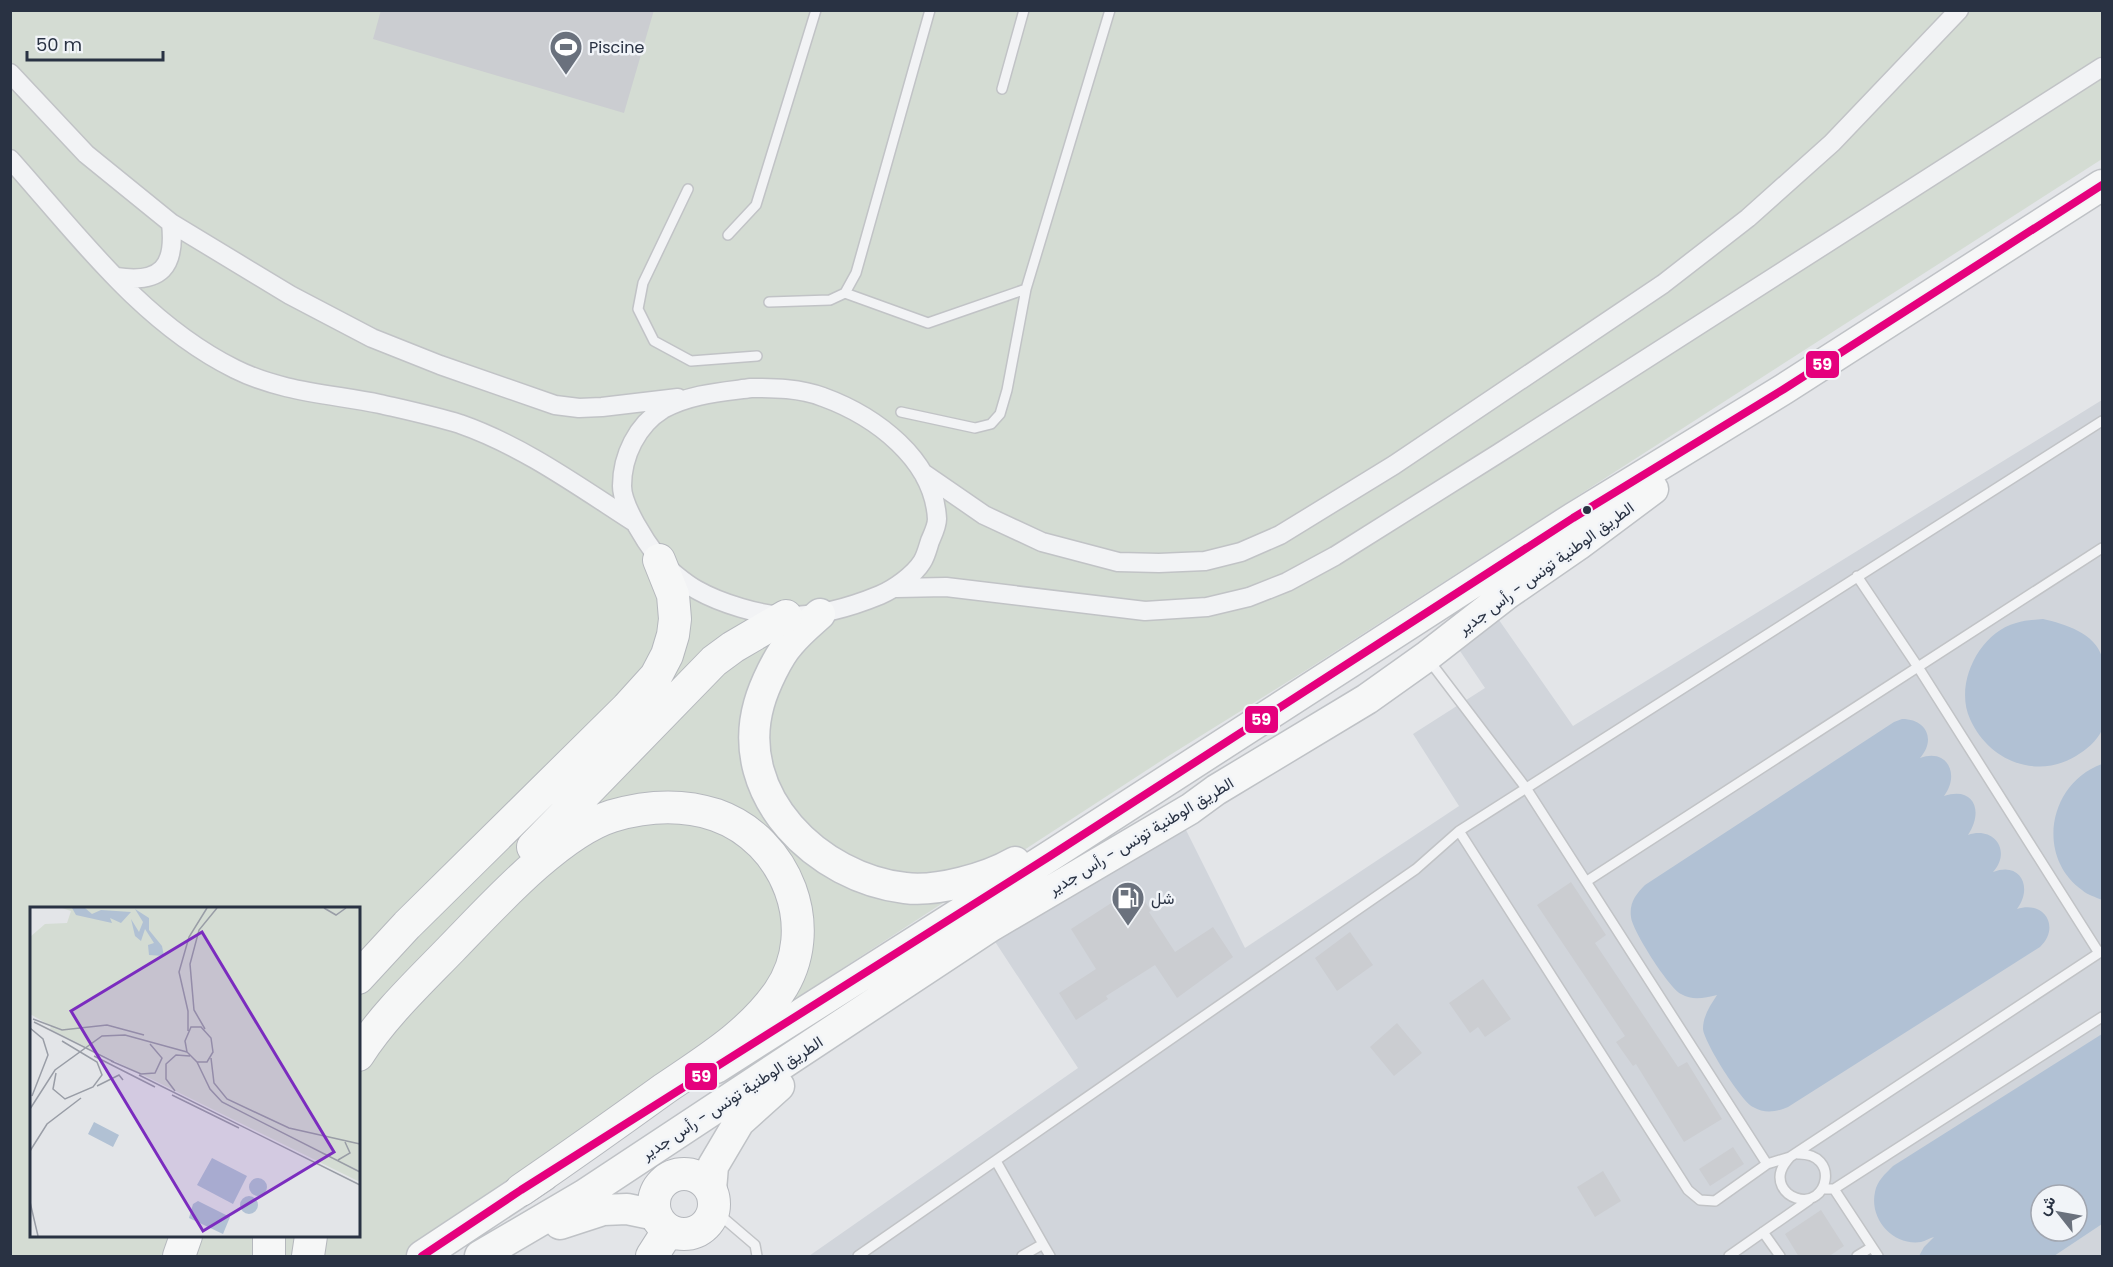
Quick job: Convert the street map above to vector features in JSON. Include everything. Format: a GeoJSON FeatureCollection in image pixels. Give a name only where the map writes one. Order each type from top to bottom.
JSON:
{"type":"FeatureCollection","features":[{"type":"Feature","properties":{"kind":"highway"},"geometry":{"type":"LineString","coordinates":[[360,976],[407,925],[627,708],[656,676],[667,656],[675,619],[673,595],[659,560]]}},
{"type":"Feature","properties":{"kind":"highway"},"geometry":{"type":"LineString","coordinates":[[360,1027],[395,986],[714,661],[733,646],[786,616]]}},
{"type":"Feature","properties":{"kind":"highway"},"geometry":{"type":"LineString","coordinates":[[360,1052],[404,998],[498,901],[568,840],[589,826],[610,817],[648,808],[693,809],[718,816],[737,825],[757,841],[771,855],[784,874],[792,888],[796,909],[798,932],[794,957],[790,974],[778,994],[737,1038],[521,1190]]}},
{"type":"Feature","properties":{"kind":"highway"},"geometry":{"type":"LineString","coordinates":[[360,953],[479,854]]}},
{"type":"Feature","properties":{"kind":"highway"},"geometry":{"type":"LineString","coordinates":[[682,1174],[704,1181],[712,1200],[708,1223],[696,1232],[682,1235],[662,1223],[654,1204],[656,1193],[662,1183],[682,1174]]}},
{"type":"Feature","properties":{"kind":"highway"},"geometry":{"type":"LineString","coordinates":[[652,1257],[662,1223]]}},
{"type":"Feature","properties":{"kind":"highway"},"geometry":{"type":"LineString","coordinates":[[179,1257],[186,1237]]}},
{"type":"Feature","properties":{"kind":"highway"},"geometry":{"type":"LineString","coordinates":[[269,1237],[269,1257]]}},
{"type":"Feature","properties":{"kind":"highway"},"geometry":{"type":"LineString","coordinates":[[304,1237],[307,1257]]}},
{"type":"Feature","properties":{"kind":"highway"},"geometry":{"type":"LineString","coordinates":[[307,1257],[311,1237]]}},
{"type":"Feature","properties":{"kind":"main road","name":"الطريق الوطنية تونس - رأس جدير"},"geometry":{"type":"LineString","coordinates":[[422,1257],[521,1190],[896,954],[1573,518],[1784,389],[2103,185]]}},
{"type":"Feature","properties":{"kind":"main road","name":"الطريق الوطنية تونس - رأس جدير"},"geometry":{"type":"LineString","coordinates":[[480,1257],[522,1233],[734,1097],[991,926],[1190,808],[1367,699],[1507,594],[1578,545],[1784,389]]}},
{"type":"Feature","properties":{"kind":"main road"},"geometry":{"type":"LineString","coordinates":[[819,614],[788,644],[764,690],[758,705],[756,747],[759,770],[780,816],[816,853],[837,866],[880,884],[907,888],[950,884],[989,874],[1009,865],[1145,793]]}},
{"type":"Feature","properties":{"kind":"main road"},"geometry":{"type":"LineString","coordinates":[[712,1200],[713,1166],[739,1122],[788,1079],[867,1021],[900,985]]}},
{"type":"Feature","properties":{"kind":"main road"},"geometry":{"type":"LineString","coordinates":[[522,1233],[565,1223],[603,1210],[627,1209],[662,1223]]}},
{"type":"Feature","properties":{"kind":"street"},"geometry":{"type":"LineString","coordinates":[[923,473],[984,514],[1042,542],[1118,562],[1205,561],[1241,552],[1280,535],[1394,465],[1663,284],[1748,218],[1832,143],[1959,10]]}},
{"type":"Feature","properties":{"kind":"street"},"geometry":{"type":"LineString","coordinates":[[896,588],[946,587],[1145,611],[1207,607],[1249,597],[1287,582],[1335,556],[1489,459],[2103,67]]}},
{"type":"Feature","properties":{"kind":"street"},"geometry":{"type":"LineString","coordinates":[[10,73],[86,154],[171,223],[290,295],[372,338],[555,405],[579,408],[751,388],[784,389],[822,396],[873,422],[908,451],[923,473],[935,500],[937,523],[922,563],[896,588],[853,606],[819,614],[786,616],[754,610],[726,602],[696,589],[659,560],[636,524],[627,506],[622,487],[625,458],[639,430],[663,410],[698,395]]}},
{"type":"Feature","properties":{"kind":"street"},"geometry":{"type":"LineString","coordinates":[[10,159],[116,278],[179,335],[241,372],[257,380],[293,390],[380,405],[458,424],[497,439],[537,460],[636,524]]}},
{"type":"Feature","properties":{"kind":"street"},"geometry":{"type":"LineString","coordinates":[[116,278],[144,280],[159,273],[170,257],[173,242],[171,223]]}},
{"type":"Feature","properties":{"kind":"lane"},"geometry":{"type":"LineString","coordinates":[[728,235],[756,205],[816,10]]}},
{"type":"Feature","properties":{"kind":"lane"},"geometry":{"type":"LineString","coordinates":[[769,302],[830,300],[845,293],[856,273],[930,10]]}},
{"type":"Feature","properties":{"kind":"lane"},"geometry":{"type":"LineString","coordinates":[[1002,88],[1024,10]]}},
{"type":"Feature","properties":{"kind":"lane"},"geometry":{"type":"LineString","coordinates":[[901,412],[975,428],[991,424],[1000,414],[1007,390],[1026,289],[1110,10]]}},
{"type":"Feature","properties":{"kind":"lane"},"geometry":{"type":"LineString","coordinates":[[688,189],[644,283],[638,309],[654,340],[691,361],[757,356]]}},
{"type":"Feature","properties":{"kind":"lane"},"geometry":{"type":"LineString","coordinates":[[845,293],[928,323],[1026,289]]}},
{"type":"Feature","properties":{"kind":"lane"},"geometry":{"type":"LineString","coordinates":[[858,1257],[1416,869],[1460,831],[2103,420]]}},
{"type":"Feature","properties":{"kind":"lane"},"geometry":{"type":"LineString","coordinates":[[1587,881],[2101,552]]}},
{"type":"Feature","properties":{"kind":"lane"},"geometry":{"type":"LineString","coordinates":[[1857,576],[2101,952],[1794,1156],[1784,1164],[1780,1172],[1780,1181],[1784,1190],[1790,1196],[1807,1199],[1833,1189],[2103,1017]]}},
{"type":"Feature","properties":{"kind":"lane"},"geometry":{"type":"LineString","coordinates":[[1426,657],[1526,788],[1767,1164]]}},
{"type":"Feature","properties":{"kind":"lane"},"geometry":{"type":"LineString","coordinates":[[1460,831],[1688,1190],[1700,1200],[1715,1201],[1767,1164],[1807,1154],[1822,1163],[1826,1172],[1826,1181],[1819,1193],[1729,1257]]}},
{"type":"Feature","properties":{"kind":"lane"},"geometry":{"type":"LineString","coordinates":[[996,1161],[1050,1257]]}},
{"type":"Feature","properties":{"kind":"lane"},"geometry":{"type":"LineString","coordinates":[[1833,1189],[1878,1257]]}},
{"type":"Feature","properties":{"kind":"lane"},"geometry":{"type":"LineString","coordinates":[[712,1200],[755,1245],[757,1257]]}},
{"type":"Feature","properties":{"kind":"lane"},"geometry":{"type":"LineString","coordinates":[[1763,1232],[1780,1257]]}},
{"type":"Feature","properties":{"kind":"lane"},"geometry":{"type":"LineString","coordinates":[[1022,1257],[1043,1244]]}},
{"type":"Feature","properties":{"kind":"lane"},"geometry":{"type":"LineString","coordinates":[[1857,1257],[1872,1247]]}},
{"type":"Feature","properties":{"kind":"shaded area"},"geometry":{"type":"Polygon","coordinates":[[[10,11],[2102,11],[2102,159],[1308,669],[1170,755],[783,1007],[408,1256],[11,1256],[10,11]]]}},
{"type":"Feature","properties":{"kind":"shaded area"},"geometry":{"type":"Polygon","coordinates":[[[2102,400],[2102,1256],[809,1256],[1078,1068],[990,934],[1178,814],[1245,948],[1459,806],[1413,734],[1485,688],[1458,648],[1499,620],[1573,726],[2102,400]]]}},
{"type":"Feature","properties":{"kind":"water"},"geometry":{"type":"Polygon","coordinates":[[[2043,619],[2078,631],[2093,642],[2098,649],[2103,663],[2104,721],[2097,738],[2076,756],[2061,763],[2030,766],[2001,755],[1978,734],[1970,719],[1965,691],[1973,662],[1991,637],[2016,623],[2043,619]]]}},
{"type":"Feature","properties":{"kind":"water"},"geometry":{"type":"Polygon","coordinates":[[[1902,719],[1918,723],[1926,732],[1927,744],[1920,758],[1938,757],[1948,765],[1951,780],[1944,796],[1963,794],[1973,803],[1975,817],[1968,835],[1986,834],[1997,842],[2001,856],[1993,872],[2011,870],[2022,879],[2024,893],[2017,909],[2027,907],[2042,912],[2047,917],[2049,931],[2040,947],[1788,1107],[1770,1112],[1762,1111],[1753,1107],[1740,1094],[1716,1058],[1705,1036],[1704,1020],[1717,995],[1694,998],[1675,990],[1644,945],[1633,924],[1632,903],[1645,885],[1894,722],[1902,719]]]}},
{"type":"Feature","properties":{"kind":"water"},"geometry":{"type":"Polygon","coordinates":[[[2102,764],[2102,900],[2084,892],[2067,876],[2058,859],[2054,840],[2054,821],[2060,803],[2070,787],[2084,773],[2102,764]]]}},
{"type":"Feature","properties":{"kind":"water"},"geometry":{"type":"Polygon","coordinates":[[[2102,1034],[2102,1224],[2089,1233],[2089,1183],[2029,1183],[2029,1243],[2074,1243],[2054,1256],[1919,1256],[1934,1237],[1921,1242],[1911,1242],[1901,1240],[1885,1229],[1876,1212],[1874,1202],[1876,1188],[1893,1166],[2102,1034]]]}},
{"type":"Feature","properties":{"kind":"building","name":"Piscine"},"geometry":{"type":"Polygon","coordinates":[[[381,10],[654,10],[624,113],[373,39],[381,10]]]}},
{"type":"Feature","properties":{"kind":"building"},"geometry":{"type":"Polygon","coordinates":[[[1571,882],[1606,935],[1595,943],[1678,1067],[1687,1062],[1722,1119],[1684,1142],[1636,1064],[1633,1066],[1616,1042],[1625,1036],[1537,905],[1571,882]]]}},
{"type":"Feature","properties":{"kind":"building"},"geometry":{"type":"Polygon","coordinates":[[[1136,887],[1175,952],[1213,927],[1233,957],[1177,998],[1155,965],[1106,996],[1108,999],[1076,1020],[1059,993],[1096,969],[1071,929],[1136,887]]]}},
{"type":"Feature","properties":{"kind":"building"},"geometry":{"type":"Polygon","coordinates":[[[1350,932],[1373,965],[1337,991],[1315,958],[1350,932]]]}},
{"type":"Feature","properties":{"kind":"building"},"geometry":{"type":"Polygon","coordinates":[[[1483,979],[1511,1019],[1485,1037],[1478,1027],[1470,1033],[1449,1003],[1483,979]]]}},
{"type":"Feature","properties":{"kind":"building"},"geometry":{"type":"Polygon","coordinates":[[[1397,1023],[1422,1053],[1394,1076],[1370,1047],[1397,1023]]]}},
{"type":"Feature","properties":{"kind":"building"},"geometry":{"type":"Polygon","coordinates":[[[1733,1147],[1744,1164],[1710,1186],[1699,1169],[1733,1147]]]}},
{"type":"Feature","properties":{"kind":"building"},"geometry":{"type":"Polygon","coordinates":[[[1603,1171],[1621,1201],[1595,1217],[1577,1187],[1603,1171]]]}},
{"type":"Feature","properties":{"kind":"building"},"geometry":{"type":"Polygon","coordinates":[[[1821,1210],[1844,1246],[1828,1257],[1799,1257],[1785,1234],[1821,1210]]]}},
{"type":"Feature","properties":{"kind":"transit line","name":"59"},"geometry":{"type":"LineString","coordinates":[[422,1256],[521,1190],[1050,856],[1573,518],[1784,389],[2102,185]]}},
{"type":"Feature","properties":{"kind":"place","name":"Piscine"},"geometry":{"type":"Point","coordinates":[566,76]}},
{"type":"Feature","properties":{"kind":"place","name":"شل"},"geometry":{"type":"Point","coordinates":[1128,927]}}]}
